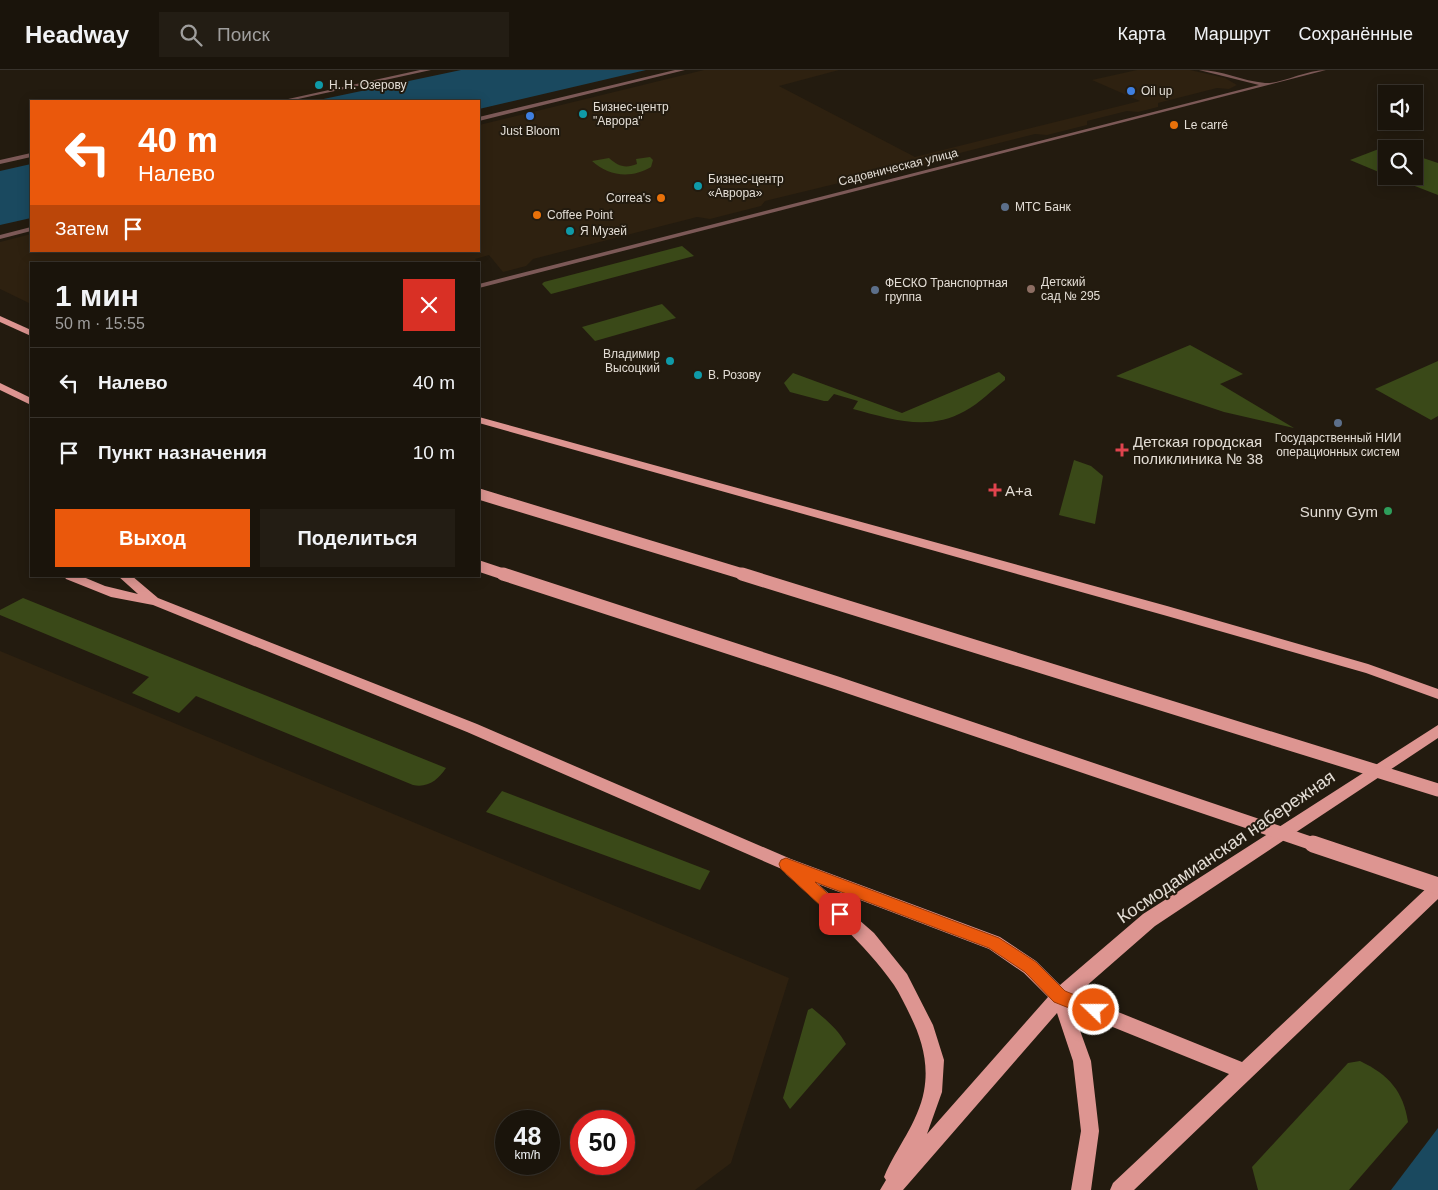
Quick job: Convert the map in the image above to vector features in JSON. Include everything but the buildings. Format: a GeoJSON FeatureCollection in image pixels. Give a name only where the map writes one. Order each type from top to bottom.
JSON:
{"type":"FeatureCollection","features":[{"type":"Feature","properties":{"kind":"main road"},"geometry":{"type":"LineString","coordinates":[[0,318],[29,331]]}},
{"type":"Feature","properties":{"kind":"main road"},"geometry":{"type":"LineString","coordinates":[[0,386],[30,401]]}},
{"type":"Feature","properties":{"kind":"main road"},"geometry":{"type":"LineString","coordinates":[[480,420],[1177,614],[1368,669],[1438,694]]}},
{"type":"Feature","properties":{"kind":"main road"},"geometry":{"type":"LineString","coordinates":[[480,494],[875,614],[1438,790]]}},
{"type":"Feature","properties":{"kind":"main road"},"geometry":{"type":"LineString","coordinates":[[480,566],[847,687],[1438,887],[1120,1190]]}},
{"type":"Feature","properties":{"kind":"main road"},"geometry":{"type":"LineString","coordinates":[[72,577],[94,589],[115,595],[155,600],[472,728],[786,864],[994,943],[1030,967],[1060,997],[1246,1072]]}},
{"type":"Feature","properties":{"kind":"main road"},"geometry":{"type":"LineString","coordinates":[[125,577],[155,600]]}},
{"type":"Feature","properties":{"kind":"main road","name":"Космодамианская набережная"},"geometry":{"type":"LineString","coordinates":[[888,1190],[1060,997],[1149,920],[1438,731]]}},
{"type":"Feature","properties":{"kind":"main road"},"geometry":{"type":"LineString","coordinates":[[786,864],[873,946],[901,980],[927,1031],[935,1060],[933,1092],[914,1142],[888,1190]]}},
{"type":"Feature","properties":{"kind":"main road"},"geometry":{"type":"LineString","coordinates":[[1060,997],[1082,1061],[1090,1132],[1081,1190]]}},
{"type":"Feature","properties":{"kind":"street"},"geometry":{"type":"LineString","coordinates":[[287,100],[428,70]]}},
{"type":"Feature","properties":{"kind":"street"},"geometry":{"type":"LineString","coordinates":[[480,119],[682,70]]}},
{"type":"Feature","properties":{"kind":"street"},"geometry":{"type":"LineString","coordinates":[[1202,70],[1265,85]]}},
{"type":"Feature","properties":{"kind":"street","name":"Садовническая улица"},"geometry":{"type":"LineString","coordinates":[[480,286],[1323,70]]}},
{"type":"Feature","properties":{"kind":"street"},"geometry":{"type":"LineString","coordinates":[[0,162],[30,155]]}},
{"type":"Feature","properties":{"kind":"street"},"geometry":{"type":"LineString","coordinates":[[0,237],[30,229]]}},
{"type":"Feature","properties":{"kind":"shaded area"},"geometry":{"type":"Polygon","coordinates":[[[704,70],[839,70],[779,86],[915,157],[1140,101],[1092,80],[1137,70],[1190,70],[1225,78],[1237,85],[1229,89],[1217,88],[1158,103],[1158,107],[1138,112],[1127,111],[1087,121],[1087,125],[1047,135],[1035,134],[948,156],[946,160],[884,176],[872,175],[765,201],[761,206],[710,219],[697,217],[533,259],[526,266],[503,272],[489,255],[475,259],[477,262],[30,262],[30,304],[0,289],[0,242],[30,234],[30,252],[480,252],[480,125],[704,70]]]}},
{"type":"Feature","properties":{"kind":"shaded area"},"geometry":{"type":"Polygon","coordinates":[[[0,651],[789,978],[731,1163],[695,1190],[0,1190],[0,651]]]}},
{"type":"Feature","properties":{"kind":"green space"},"geometry":{"type":"Polygon","coordinates":[[[1378,149],[1378,172],[1350,160],[1378,149]]]}},
{"type":"Feature","properties":{"kind":"green space"},"geometry":{"type":"Polygon","coordinates":[[[650,157],[653,160],[651,167],[628,174],[612,173],[592,161],[609,158],[619,165],[629,166],[637,164],[636,159],[650,157]]]}},
{"type":"Feature","properties":{"kind":"green space"},"geometry":{"type":"Polygon","coordinates":[[[1423,158],[1438,163],[1438,195],[1412,185],[1423,185],[1423,158]]]}},
{"type":"Feature","properties":{"kind":"green space"},"geometry":{"type":"Polygon","coordinates":[[[682,246],[694,256],[551,294],[542,284],[544,282],[682,246]]]}},
{"type":"Feature","properties":{"kind":"green space"},"geometry":{"type":"Polygon","coordinates":[[[662,304],[676,318],[595,341],[582,327],[662,304]]]}},
{"type":"Feature","properties":{"kind":"green space"},"geometry":{"type":"Polygon","coordinates":[[[1190,345],[1243,374],[1220,384],[1294,428],[1224,412],[1116,376],[1190,345]]]}},
{"type":"Feature","properties":{"kind":"green space"},"geometry":{"type":"Polygon","coordinates":[[[1438,361],[1438,416],[1431,420],[1375,389],[1438,361]]]}},
{"type":"Feature","properties":{"kind":"green space"},"geometry":{"type":"Polygon","coordinates":[[[999,372],[1005,377],[1005,380],[970,408],[951,417],[923,422],[895,420],[853,409],[858,401],[834,394],[828,401],[824,401],[790,392],[784,383],[793,373],[902,413],[999,372]]]}},
{"type":"Feature","properties":{"kind":"green space"},"geometry":{"type":"Polygon","coordinates":[[[1074,460],[1091,466],[1103,476],[1095,524],[1059,515],[1074,460]]]}},
{"type":"Feature","properties":{"kind":"green space"},"geometry":{"type":"Polygon","coordinates":[[[23,598],[446,768],[432,782],[418,786],[413,785],[196,696],[179,713],[132,693],[149,677],[0,615],[0,610],[23,598]]]}},
{"type":"Feature","properties":{"kind":"green space"},"geometry":{"type":"Polygon","coordinates":[[[502,791],[710,871],[700,890],[486,812],[502,791]]]}},
{"type":"Feature","properties":{"kind":"green space"},"geometry":{"type":"Polygon","coordinates":[[[812,1008],[835,1029],[846,1044],[790,1109],[783,1098],[808,1010],[812,1008]]]}},
{"type":"Feature","properties":{"kind":"green space"},"geometry":{"type":"Polygon","coordinates":[[[1360,1061],[1379,1072],[1393,1085],[1402,1101],[1408,1122],[1349,1190],[1258,1190],[1252,1167],[1348,1063],[1360,1061]]]}},
{"type":"Feature","properties":{"kind":"water"},"geometry":{"type":"Polygon","coordinates":[[[461,70],[646,70],[480,109],[480,100],[319,100],[461,70]]]}},
{"type":"Feature","properties":{"kind":"water"},"geometry":{"type":"Polygon","coordinates":[[[30,164],[30,218],[0,225],[0,171],[30,164]]]}},
{"type":"Feature","properties":{"kind":"water"},"geometry":{"type":"Polygon","coordinates":[[[1438,1128],[1438,1190],[1391,1190],[1438,1128]]]}},
{"type":"Feature","properties":{"kind":"place","name":"Н. Н. Озерову"},"geometry":{"type":"Point","coordinates":[319,85]}},
{"type":"Feature","properties":{"kind":"place","name":"Oil up"},"geometry":{"type":"Point","coordinates":[1131,91]}},
{"type":"Feature","properties":{"kind":"place","name":"Бизнес-центр \"Аврора\""},"geometry":{"type":"Point","coordinates":[583,114]}},
{"type":"Feature","properties":{"kind":"place","name":"Just Bloom"},"geometry":{"type":"Point","coordinates":[530,116]}},
{"type":"Feature","properties":{"kind":"place","name":"Le carré"},"geometry":{"type":"Point","coordinates":[1174,125]}},
{"type":"Feature","properties":{"kind":"place","name":"Бизнес-центр «Аврора»"},"geometry":{"type":"Point","coordinates":[698,186]}},
{"type":"Feature","properties":{"kind":"place","name":"Correa's"},"geometry":{"type":"Point","coordinates":[661,198]}},
{"type":"Feature","properties":{"kind":"place","name":"МТС Банк"},"geometry":{"type":"Point","coordinates":[1005,207]}},
{"type":"Feature","properties":{"kind":"place","name":"Coffee Point"},"geometry":{"type":"Point","coordinates":[537,215]}},
{"type":"Feature","properties":{"kind":"place","name":"Я Музей"},"geometry":{"type":"Point","coordinates":[570,231]}},
{"type":"Feature","properties":{"kind":"place","name":"Детский сад № 295"},"geometry":{"type":"Point","coordinates":[1031,289]}},
{"type":"Feature","properties":{"kind":"place","name":"ФЕСКО Транспортная группа"},"geometry":{"type":"Point","coordinates":[875,290]}},
{"type":"Feature","properties":{"kind":"place","name":"Владимир Высоцкий"},"geometry":{"type":"Point","coordinates":[670,361]}},
{"type":"Feature","properties":{"kind":"place","name":"В. Розову"},"geometry":{"type":"Point","coordinates":[698,375]}},
{"type":"Feature","properties":{"kind":"place","name":"Государственный НИИ операционных систем"},"geometry":{"type":"Point","coordinates":[1338,423]}},
{"type":"Feature","properties":{"kind":"place","name":"Детская городская поликлиника № 38"},"geometry":{"type":"Point","coordinates":[1122,450]}},
{"type":"Feature","properties":{"kind":"place","name":"А+а"},"geometry":{"type":"Point","coordinates":[995,490]}},
{"type":"Feature","properties":{"kind":"place","name":"Sunny Gym"},"geometry":{"type":"Point","coordinates":[1388,511]}},
{"type":"Feature","properties":{"kind":"route"},"geometry":{"type":"LineString","coordinates":[[840,914],[786,864],[994,943],[1030,967],[1060,997],[1094,1010]]}}]}
